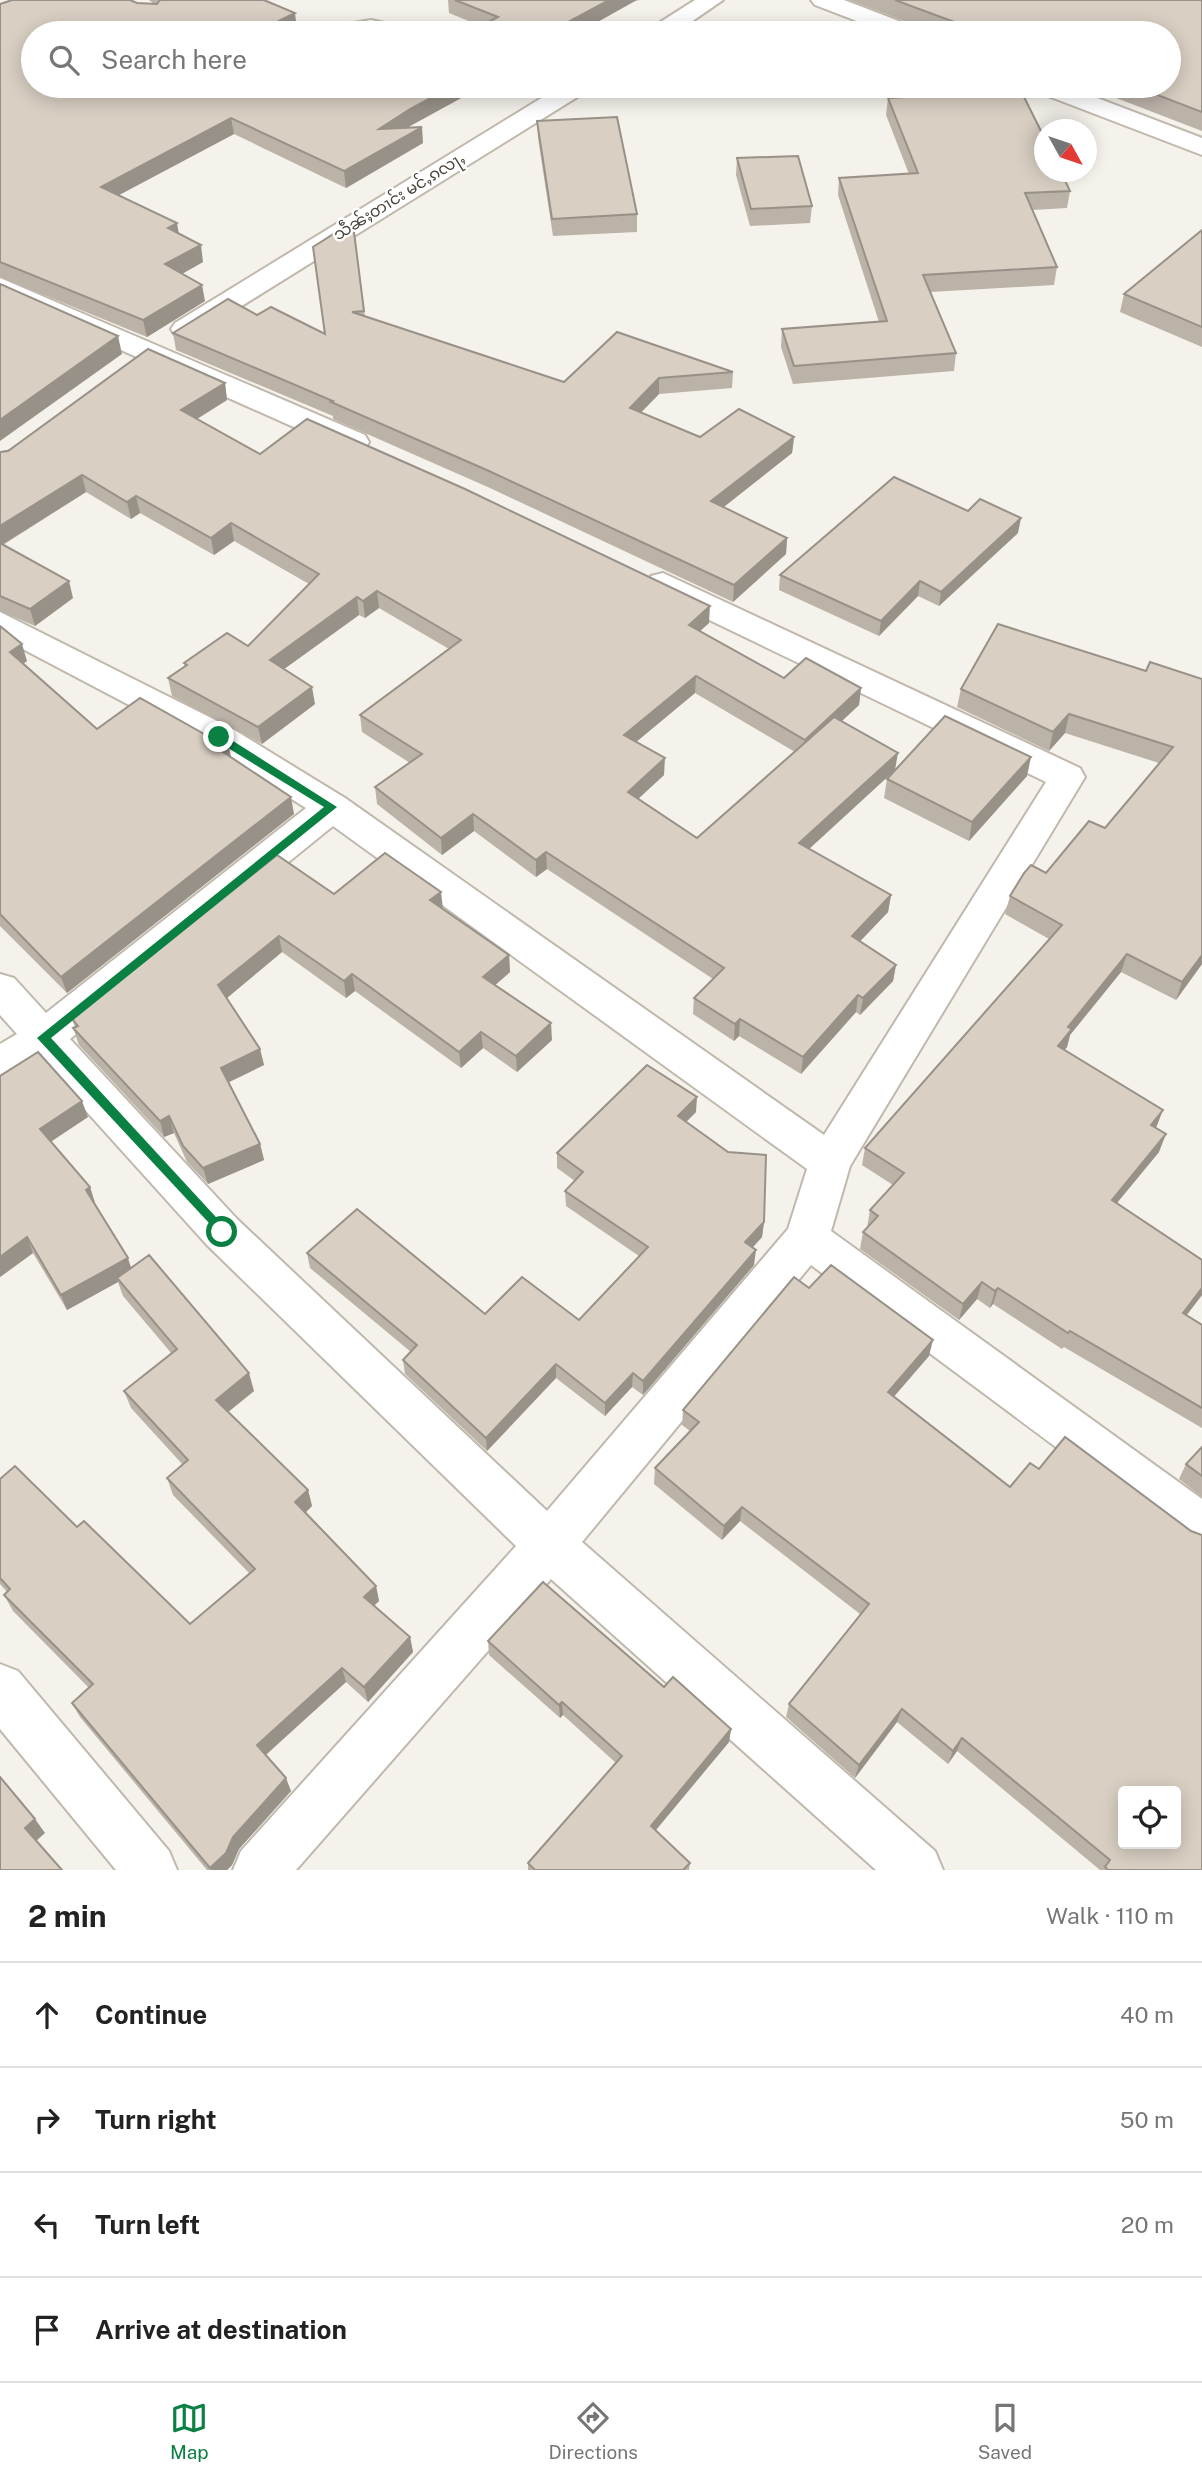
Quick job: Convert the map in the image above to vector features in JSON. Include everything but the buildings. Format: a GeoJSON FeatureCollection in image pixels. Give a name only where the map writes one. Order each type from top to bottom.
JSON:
{"type":"FeatureCollection","features":[{"type":"Feature","properties":{"kind":"street"},"geometry":{"type":"LineString","coordinates":[[678,21],[711,0]]}},
{"type":"Feature","properties":{"kind":"street"},"geometry":{"type":"LineString","coordinates":[[823,0],[878,21]]}},
{"type":"Feature","properties":{"kind":"street","name":"သဵၼ်ႈတၢင်း မင်ႇၵလႃႇ"},"geometry":{"type":"LineString","coordinates":[[117,374],[149,351],[559,98]]}},
{"type":"Feature","properties":{"kind":"street"},"geometry":{"type":"LineString","coordinates":[[1075,98],[1202,147]]}},
{"type":"Feature","properties":{"kind":"street"},"geometry":{"type":"LineString","coordinates":[[0,286],[390,457]]}},
{"type":"Feature","properties":{"kind":"street"},"geometry":{"type":"LineString","coordinates":[[260,1870],[550,1545],[807,1238],[830,1162],[1067,777],[628,568]]}},
{"type":"Feature","properties":{"kind":"street"},"geometry":{"type":"LineString","coordinates":[[0,623],[219,737],[332,807],[830,1162]]}},
{"type":"Feature","properties":{"kind":"street"},"geometry":{"type":"LineString","coordinates":[[0,1064],[43,1038],[332,807]]}},
{"type":"Feature","properties":{"kind":"street"},"geometry":{"type":"LineString","coordinates":[[0,989],[222,1232],[550,1545],[916,1870]]}},
{"type":"Feature","properties":{"kind":"street"},"geometry":{"type":"LineString","coordinates":[[807,1238],[1202,1527]]}},
{"type":"Feature","properties":{"kind":"street"},"geometry":{"type":"LineString","coordinates":[[0,1689],[150,1870]]}},
{"type":"Feature","properties":{"kind":"route"},"geometry":{"type":"LineString","coordinates":[[219,737],[332,807],[43,1038],[222,1232]]}}]}
